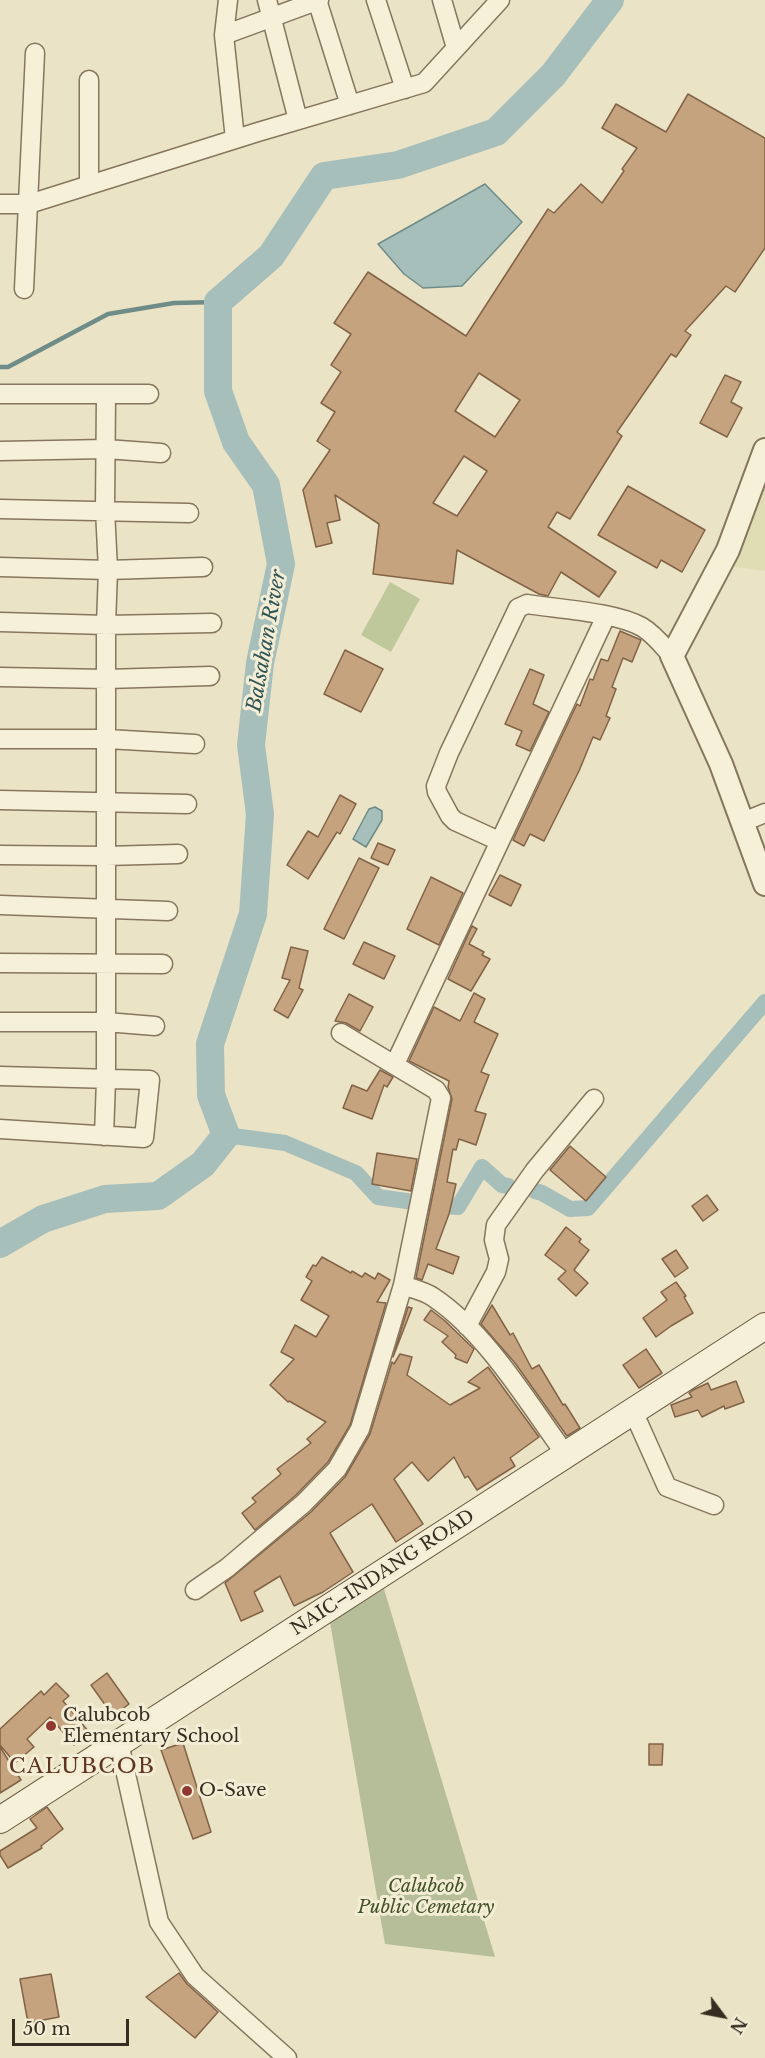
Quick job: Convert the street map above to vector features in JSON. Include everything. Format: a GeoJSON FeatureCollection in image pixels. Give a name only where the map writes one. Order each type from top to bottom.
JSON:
{"type":"FeatureCollection","features":[{"type":"Feature","properties":{"kind":"main road","name":"NAIC–INDANG ROAD"},"geometry":{"type":"LineString","coordinates":[[0,1820],[765,1326]]}},
{"type":"Feature","properties":{"kind":"street"},"geometry":{"type":"LineString","coordinates":[[228,0],[224,35],[235,139]]}},
{"type":"Feature","properties":{"kind":"street"},"geometry":{"type":"LineString","coordinates":[[224,35],[269,9],[318,0],[350,105]]}},
{"type":"Feature","properties":{"kind":"street"},"geometry":{"type":"LineString","coordinates":[[376,0],[405,89]]}},
{"type":"Feature","properties":{"kind":"street"},"geometry":{"type":"LineString","coordinates":[[442,0],[456,48]]}},
{"type":"Feature","properties":{"kind":"street"},"geometry":{"type":"LineString","coordinates":[[0,204],[29,204],[235,139],[424,83],[500,0]]}},
{"type":"Feature","properties":{"kind":"street"},"geometry":{"type":"LineString","coordinates":[[269,9],[298,120]]}},
{"type":"Feature","properties":{"kind":"street"},"geometry":{"type":"LineString","coordinates":[[24,289],[35,53]]}},
{"type":"Feature","properties":{"kind":"street"},"geometry":{"type":"LineString","coordinates":[[89,80],[89,186]]}},
{"type":"Feature","properties":{"kind":"street"},"geometry":{"type":"LineString","coordinates":[[0,394],[149,394]]}},
{"type":"Feature","properties":{"kind":"street"},"geometry":{"type":"LineString","coordinates":[[104,1136],[108,570],[105,510],[106,395]]}},
{"type":"Feature","properties":{"kind":"street"},"geometry":{"type":"LineString","coordinates":[[0,451],[106,449],[161,453]]}},
{"type":"Feature","properties":{"kind":"street"},"geometry":{"type":"LineString","coordinates":[[672,656],[728,550],[765,450]]}},
{"type":"Feature","properties":{"kind":"street"},"geometry":{"type":"LineString","coordinates":[[0,508],[189,513]]}},
{"type":"Feature","properties":{"kind":"street"},"geometry":{"type":"LineString","coordinates":[[0,567],[108,570],[203,567]]}},
{"type":"Feature","properties":{"kind":"street"},"geometry":{"type":"LineString","coordinates":[[499,841],[455,821],[436,792],[436,786],[511,620],[518,608],[526,604],[606,615],[641,626],[651,633],[672,656],[722,764],[743,822],[761,856],[765,884]]}},
{"type":"Feature","properties":{"kind":"street"},"geometry":{"type":"LineString","coordinates":[[395,1064],[606,615]]}},
{"type":"Feature","properties":{"kind":"street"},"geometry":{"type":"LineString","coordinates":[[0,622],[106,625],[212,623]]}},
{"type":"Feature","properties":{"kind":"street"},"geometry":{"type":"LineString","coordinates":[[0,676],[106,679],[210,676]]}},
{"type":"Feature","properties":{"kind":"street"},"geometry":{"type":"LineString","coordinates":[[0,739],[107,739],[195,744]]}},
{"type":"Feature","properties":{"kind":"street"},"geometry":{"type":"LineString","coordinates":[[0,800],[187,804]]}},
{"type":"Feature","properties":{"kind":"street"},"geometry":{"type":"LineString","coordinates":[[743,822],[765,813]]}},
{"type":"Feature","properties":{"kind":"street"},"geometry":{"type":"LineString","coordinates":[[0,855],[178,854]]}},
{"type":"Feature","properties":{"kind":"street"},"geometry":{"type":"LineString","coordinates":[[0,905],[168,911]]}},
{"type":"Feature","properties":{"kind":"street"},"geometry":{"type":"LineString","coordinates":[[0,963],[163,964]]}},
{"type":"Feature","properties":{"kind":"street"},"geometry":{"type":"LineString","coordinates":[[0,1022],[106,1022],[155,1026]]}},
{"type":"Feature","properties":{"kind":"street"},"geometry":{"type":"LineString","coordinates":[[195,1590],[226,1568],[304,1503],[337,1469],[360,1429],[403,1285],[441,1098],[436,1090],[341,1033]]}},
{"type":"Feature","properties":{"kind":"street"},"geometry":{"type":"LineString","coordinates":[[0,1076],[150,1080],[144,1137],[0,1129]]}},
{"type":"Feature","properties":{"kind":"street"},"geometry":{"type":"LineString","coordinates":[[467,1326],[496,1272],[498,1259],[494,1240],[496,1225],[535,1170],[594,1099]]}},
{"type":"Feature","properties":{"kind":"street"},"geometry":{"type":"LineString","coordinates":[[403,1285],[431,1296],[459,1317],[494,1356],[566,1455]]}},
{"type":"Feature","properties":{"kind":"street"},"geometry":{"type":"LineString","coordinates":[[633,1412],[667,1487],[714,1505]]}},
{"type":"Feature","properties":{"kind":"street"},"geometry":{"type":"LineString","coordinates":[[119,1743],[159,1922],[195,1976],[287,2058]]}},
{"type":"Feature","properties":{"kind":"shaded area"},"geometry":{"type":"Polygon","coordinates":[[[765,442],[765,571],[721,565],[765,442]]]}},
{"type":"Feature","properties":{"kind":"green space"},"geometry":{"type":"Polygon","coordinates":[[[390,582],[420,599],[391,652],[361,635],[390,582]]]}},
{"type":"Feature","properties":{"kind":"green space","name":"Calubcob Public Cemetary"},"geometry":{"type":"Polygon","coordinates":[[[384,1589],[495,1957],[385,1944],[330,1622],[384,1589]]]}},
{"type":"Feature","properties":{"kind":"water"},"geometry":{"type":"Polygon","coordinates":[[[485,184],[522,222],[462,286],[423,288],[404,274],[378,244],[485,184]]]}},
{"type":"Feature","properties":{"kind":"water"},"geometry":{"type":"Polygon","coordinates":[[[375,807],[382,811],[382,820],[366,847],[353,839],[369,809],[375,807]]]}},
{"type":"Feature","properties":{"kind":"building"},"geometry":{"type":"Polygon","coordinates":[[[688,94],[765,138],[765,248],[735,292],[726,286],[685,331],[691,335],[676,357],[671,354],[617,432],[622,436],[570,519],[557,512],[548,527],[616,572],[599,597],[561,572],[548,596],[539,594],[457,550],[453,584],[373,574],[379,524],[335,495],[340,520],[327,523],[332,543],[316,547],[303,490],[330,450],[317,441],[335,412],[321,403],[341,372],[331,365],[351,334],[334,323],[368,272],[466,336],[548,209],[554,213],[581,184],[602,203],[624,171],[622,169],[637,148],[602,128],[616,104],[666,132],[688,94]],[[479,373],[455,411],[495,437],[520,400],[479,373]],[[464,456],[433,503],[457,516],[487,471],[464,456]]]}},
{"type":"Feature","properties":{"kind":"building"},"geometry":{"type":"Polygon","coordinates":[[[725,375],[741,382],[731,402],[742,408],[727,437],[700,423],[725,375]]]}},
{"type":"Feature","properties":{"kind":"building"},"geometry":{"type":"Polygon","coordinates":[[[628,486],[705,530],[682,572],[661,560],[657,568],[598,535],[628,486]]]}},
{"type":"Feature","properties":{"kind":"building"},"geometry":{"type":"Polygon","coordinates":[[[620,631],[641,640],[632,662],[623,658],[612,687],[616,689],[606,716],[610,718],[600,740],[593,737],[579,771],[544,841],[530,834],[524,846],[513,840],[577,704],[580,706],[590,679],[593,680],[601,659],[608,661],[620,631]]]}},
{"type":"Feature","properties":{"kind":"building"},"geometry":{"type":"Polygon","coordinates":[[[345,650],[383,669],[361,712],[324,694],[345,650]]]}},
{"type":"Feature","properties":{"kind":"building"},"geometry":{"type":"Polygon","coordinates":[[[530,669],[544,675],[533,704],[549,712],[530,751],[516,745],[522,731],[505,724],[530,669]]]}},
{"type":"Feature","properties":{"kind":"building"},"geometry":{"type":"Polygon","coordinates":[[[340,795],[356,804],[340,834],[337,832],[308,879],[287,865],[308,831],[318,837],[340,795]]]}},
{"type":"Feature","properties":{"kind":"building"},"geometry":{"type":"Polygon","coordinates":[[[378,843],[395,850],[388,865],[371,858],[378,843]]]}},
{"type":"Feature","properties":{"kind":"building"},"geometry":{"type":"Polygon","coordinates":[[[359,858],[379,868],[344,939],[324,929],[359,858]]]}},
{"type":"Feature","properties":{"kind":"building"},"geometry":{"type":"Polygon","coordinates":[[[500,875],[521,885],[511,906],[489,895],[500,875]]]}},
{"type":"Feature","properties":{"kind":"building"},"geometry":{"type":"Polygon","coordinates":[[[431,877],[463,893],[439,945],[407,929],[431,877]]]}},
{"type":"Feature","properties":{"kind":"building"},"geometry":{"type":"Polygon","coordinates":[[[472,926],[477,929],[469,944],[484,952],[482,955],[490,959],[471,991],[448,979],[472,926]]]}},
{"type":"Feature","properties":{"kind":"building"},"geometry":{"type":"Polygon","coordinates":[[[364,942],[395,956],[384,979],[353,964],[364,942]]]}},
{"type":"Feature","properties":{"kind":"building"},"geometry":{"type":"Polygon","coordinates":[[[291,947],[308,951],[299,988],[303,990],[288,1018],[274,1010],[290,980],[282,978],[291,947]]]}},
{"type":"Feature","properties":{"kind":"building"},"geometry":{"type":"Polygon","coordinates":[[[474,993],[485,999],[474,1022],[498,1034],[481,1072],[489,1075],[475,1111],[486,1114],[476,1145],[459,1139],[456,1150],[453,1149],[447,1182],[456,1184],[449,1214],[436,1249],[459,1257],[453,1274],[428,1264],[422,1280],[416,1278],[452,1099],[448,1087],[449,1081],[409,1061],[434,1007],[460,1021],[474,993]]]}},
{"type":"Feature","properties":{"kind":"building"},"geometry":{"type":"Polygon","coordinates":[[[349,994],[373,1007],[360,1031],[346,1023],[335,1021],[349,994]]]}},
{"type":"Feature","properties":{"kind":"building"},"geometry":{"type":"Polygon","coordinates":[[[380,1070],[393,1077],[387,1087],[384,1085],[372,1119],[343,1108],[352,1085],[367,1091],[380,1070]]]}},
{"type":"Feature","properties":{"kind":"building"},"geometry":{"type":"Polygon","coordinates":[[[570,1146],[606,1177],[586,1201],[550,1170],[570,1146]]]}},
{"type":"Feature","properties":{"kind":"building"},"geometry":{"type":"Polygon","coordinates":[[[377,1153],[417,1159],[411,1191],[372,1184],[377,1153]]]}},
{"type":"Feature","properties":{"kind":"building"},"geometry":{"type":"Polygon","coordinates":[[[707,1195],[718,1210],[703,1221],[692,1206],[707,1195]]]}},
{"type":"Feature","properties":{"kind":"building"},"geometry":{"type":"Polygon","coordinates":[[[566,1227],[581,1239],[579,1242],[589,1250],[574,1270],[588,1283],[576,1296],[558,1279],[566,1271],[545,1255],[566,1227]]]}},
{"type":"Feature","properties":{"kind":"building"},"geometry":{"type":"Polygon","coordinates":[[[676,1250],[688,1268],[675,1277],[662,1259],[676,1250]]]}},
{"type":"Feature","properties":{"kind":"building"},"geometry":{"type":"Polygon","coordinates":[[[322,1257],[362,1277],[365,1273],[375,1279],[378,1273],[390,1280],[377,1302],[386,1303],[350,1425],[328,1462],[296,1495],[255,1530],[242,1513],[256,1502],[252,1498],[281,1474],[277,1469],[311,1443],[307,1439],[326,1422],[288,1402],[270,1385],[294,1359],[281,1352],[295,1325],[316,1337],[329,1316],[301,1300],[312,1281],[306,1277],[313,1265],[316,1266],[322,1257]]]}},
{"type":"Feature","properties":{"kind":"building"},"geometry":{"type":"Polygon","coordinates":[[[676,1282],[686,1296],[684,1297],[693,1313],[656,1337],[643,1318],[667,1300],[661,1292],[676,1282]]]}},
{"type":"Feature","properties":{"kind":"building"},"geometry":{"type":"Polygon","coordinates":[[[492,1305],[510,1335],[513,1333],[532,1369],[539,1365],[580,1428],[567,1436],[515,1363],[481,1324],[492,1305]]]}},
{"type":"Feature","properties":{"kind":"building"},"geometry":{"type":"Polygon","coordinates":[[[408,1307],[412,1308],[393,1357],[408,1307]]]}},
{"type":"Feature","properties":{"kind":"building"},"geometry":{"type":"Polygon","coordinates":[[[431,1310],[474,1349],[467,1363],[455,1358],[456,1355],[442,1342],[448,1336],[424,1320],[431,1310]]]}},
{"type":"Feature","properties":{"kind":"building"},"geometry":{"type":"Polygon","coordinates":[[[646,1349],[662,1373],[639,1388],[623,1365],[646,1349]]]}},
{"type":"Feature","properties":{"kind":"building"},"geometry":{"type":"Polygon","coordinates":[[[400,1354],[412,1357],[407,1375],[450,1405],[480,1388],[468,1382],[488,1367],[539,1437],[510,1458],[515,1466],[477,1490],[468,1476],[465,1478],[454,1457],[428,1481],[412,1462],[394,1479],[423,1524],[396,1542],[372,1504],[330,1533],[353,1572],[323,1592],[294,1606],[280,1576],[254,1592],[263,1611],[241,1621],[225,1583],[311,1512],[345,1477],[370,1434],[392,1362],[394,1364],[400,1354]]]}},
{"type":"Feature","properties":{"kind":"building"},"geometry":{"type":"Polygon","coordinates":[[[736,1381],[744,1402],[725,1409],[724,1406],[702,1417],[698,1410],[675,1417],[671,1405],[692,1397],[689,1393],[693,1390],[708,1383],[711,1390],[736,1381]]]}},
{"type":"Feature","properties":{"kind":"building"},"geometry":{"type":"Polygon","coordinates":[[[107,1673],[129,1704],[113,1716],[91,1685],[107,1673]]]}},
{"type":"Feature","properties":{"kind":"building"},"geometry":{"type":"Polygon","coordinates":[[[56,1683],[69,1696],[63,1701],[89,1732],[74,1745],[50,1717],[27,1739],[34,1747],[15,1763],[0,1745],[0,1729],[41,1691],[44,1695],[56,1683]]]}},
{"type":"Feature","properties":{"kind":"building","name":"O-Save"},"geometry":{"type":"Polygon","coordinates":[[[183,1743],[211,1832],[193,1839],[161,1750],[183,1743]]]}},
{"type":"Feature","properties":{"kind":"building"},"geometry":{"type":"Polygon","coordinates":[[[649,1744],[663,1744],[662,1765],[649,1765],[649,1744]]]}},
{"type":"Feature","properties":{"kind":"building"},"geometry":{"type":"Polygon","coordinates":[[[0,1747],[21,1780],[0,1793],[0,1747]]]}},
{"type":"Feature","properties":{"kind":"building"},"geometry":{"type":"Polygon","coordinates":[[[47,1807],[63,1829],[41,1846],[42,1848],[8,1868],[0,1851],[37,1828],[30,1819],[47,1807]]]}},
{"type":"Feature","properties":{"kind":"building"},"geometry":{"type":"Polygon","coordinates":[[[179,1973],[187,1984],[218,2012],[195,2038],[146,1997],[179,1973]]]}},
{"type":"Feature","properties":{"kind":"building"},"geometry":{"type":"Polygon","coordinates":[[[51,1974],[59,2017],[28,2023],[20,1979],[51,1974]]]}},
{"type":"Feature","properties":{"kind":"waterway","name":"Balsahan River"},"geometry":{"type":"LineString","coordinates":[[0,1244],[43,1219],[105,1199],[158,1196],[203,1164],[226,1135],[211,1095],[210,1044],[253,914],[260,814],[251,745],[260,663],[281,564],[266,485],[236,442],[218,391],[218,302],[271,256],[324,176],[398,165],[496,132],[553,75],[610,0]]}},
{"type":"Feature","properties":{"kind":"waterway"},"geometry":{"type":"LineString","coordinates":[[0,367],[8,367],[108,314],[174,303],[218,302]]}},
{"type":"Feature","properties":{"kind":"waterway"},"geometry":{"type":"LineString","coordinates":[[535,1191],[570,1209],[588,1208],[765,1002]]}},
{"type":"Feature","properties":{"kind":"waterway"},"geometry":{"type":"LineString","coordinates":[[226,1135],[285,1143],[356,1173],[378,1197],[458,1207],[482,1167],[502,1185],[508,1186]]}},
{"type":"Feature","properties":{"kind":"place","name":"Calubcob Elementary School"},"geometry":{"type":"Point","coordinates":[51,1726]}},
{"type":"Feature","properties":{"kind":"place","name":"O-Save"},"geometry":{"type":"Point","coordinates":[187,1791]}},
{"type":"Feature","properties":{"kind":"district","name":"CALUBCOB"},"geometry":{"type":"Point","coordinates":[82,1767]}}]}
